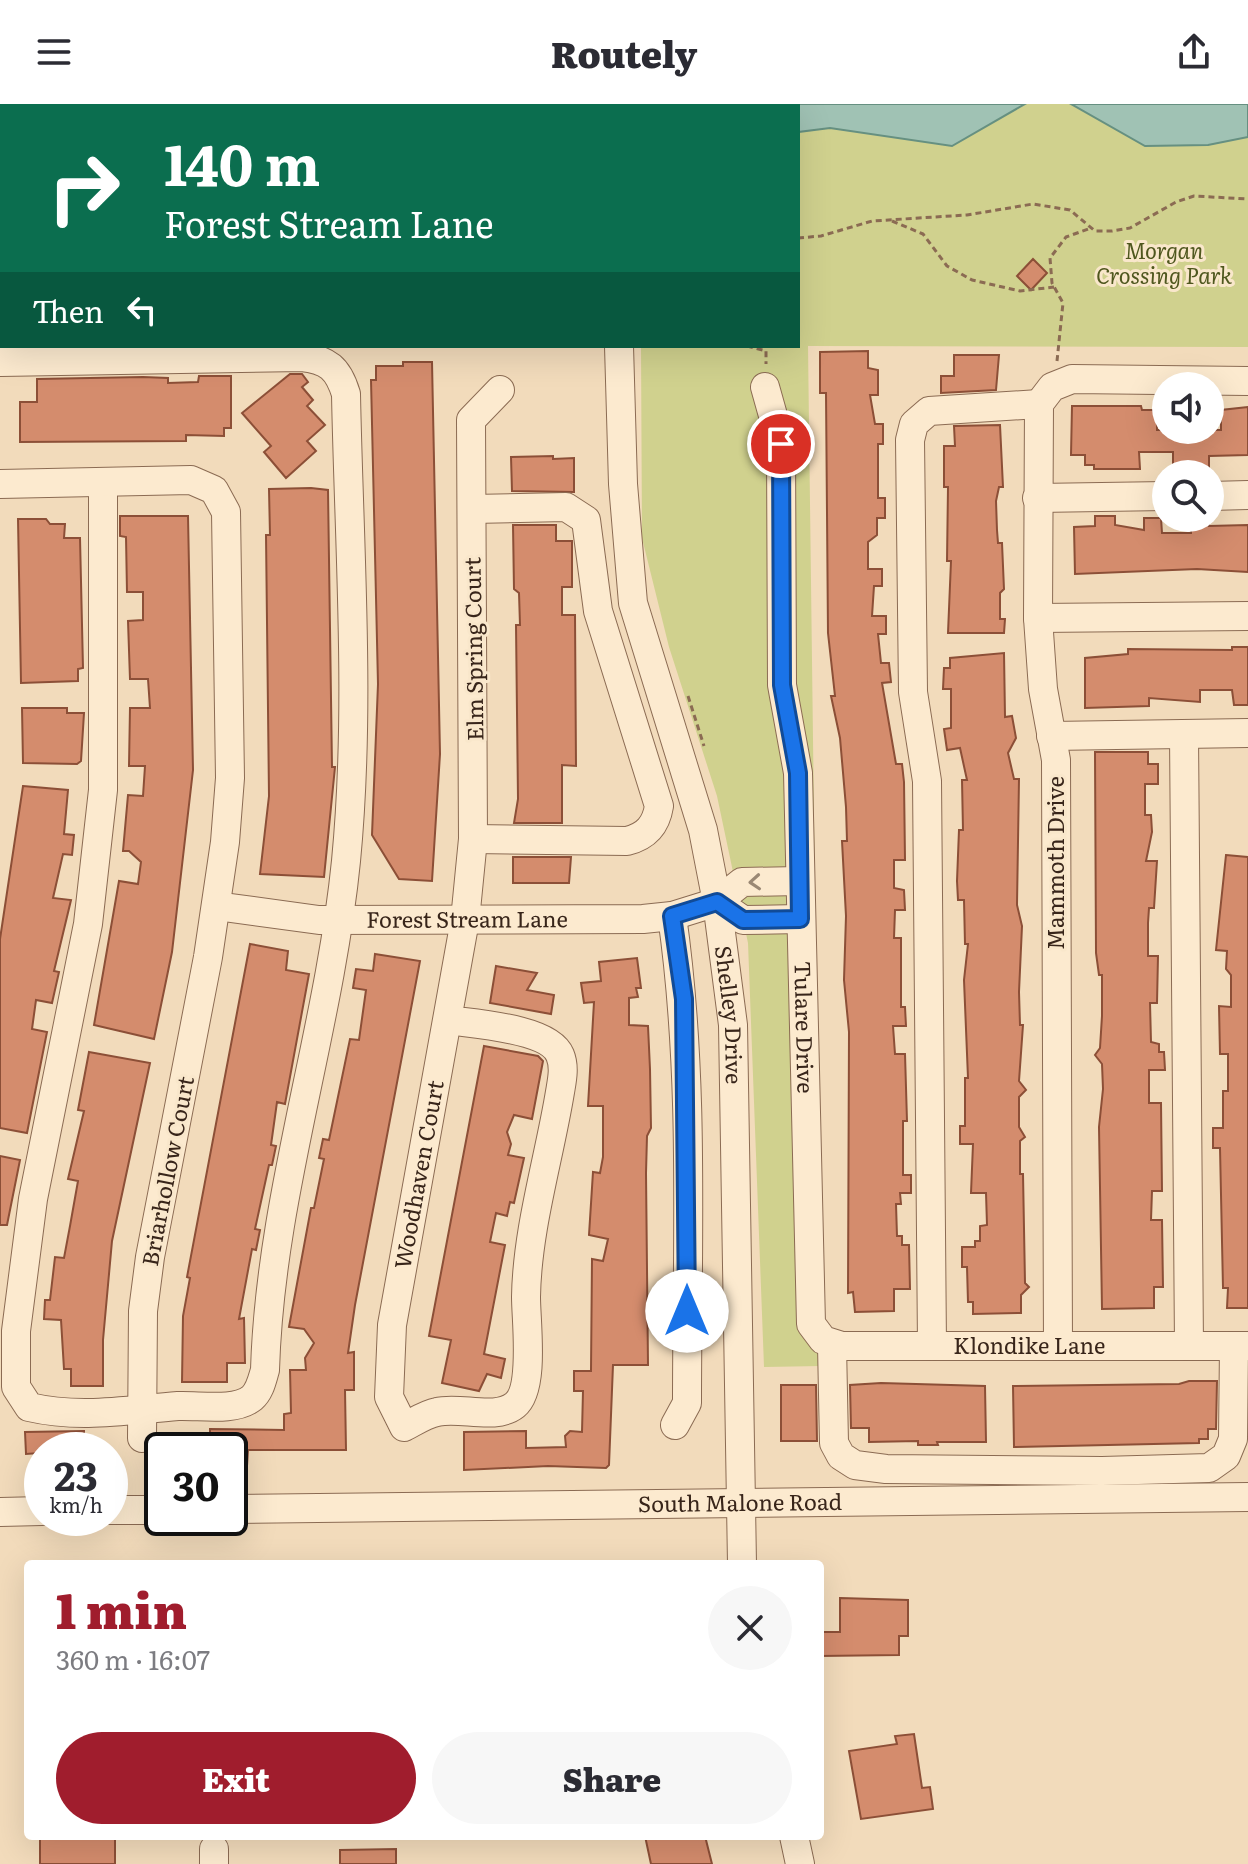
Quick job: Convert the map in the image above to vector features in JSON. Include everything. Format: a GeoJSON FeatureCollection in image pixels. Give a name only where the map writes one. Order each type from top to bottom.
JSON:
{"type":"FeatureCollection","features":[{"type":"Feature","properties":{"kind":"street","name":"Shelley Drive"},"geometry":{"type":"LineString","coordinates":[[619,348],[623,484],[633,603],[703,830],[717,902],[733,1025],[742,1560]]}},
{"type":"Feature","properties":{"kind":"street"},"geometry":{"type":"LineString","coordinates":[[0,362],[324,359],[340,375],[346,394],[353,745],[346,861],[280,1235],[261,1386],[251,1399],[231,1406],[176,1406],[142,1425],[29,1407],[16,1387],[16,1331],[33,1199],[88,924],[103,790],[103,482],[0,484]]}},
{"type":"Feature","properties":{"kind":"street"},"geometry":{"type":"LineString","coordinates":[[932,1346],[927,781],[913,692],[910,440],[914,424],[929,411],[1049,392],[1072,379],[1248,381]]}},
{"type":"Feature","properties":{"kind":"street","name":"Tulare Drive"},"geometry":{"type":"LineString","coordinates":[[765,387],[781,444],[782,685],[798,773],[809,1314],[824,1339],[834,1443],[841,1456],[855,1465],[886,1469],[1209,1468],[1226,1456],[1233,1439],[1241,1346]]}},
{"type":"Feature","properties":{"kind":"street","name":"Elm Spring Court"},"geometry":{"type":"LineString","coordinates":[[465,920],[473,839],[471,420],[500,390]]}},
{"type":"Feature","properties":{"kind":"street","name":"Mammoth Drive"},"geometry":{"type":"LineString","coordinates":[[1049,392],[1037,498],[1038,618],[1043,689],[1056,776],[1058,1346]]}},
{"type":"Feature","properties":{"kind":"street","name":"Briarhollow Court"},"geometry":{"type":"LineString","coordinates":[[103,482],[191,480],[214,490],[226,512],[230,778],[216,906],[150,1257],[143,1311],[142,1425]]}},
{"type":"Feature","properties":{"kind":"street"},"geometry":{"type":"LineString","coordinates":[[1224,496],[1248,495]]}},
{"type":"Feature","properties":{"kind":"street"},"geometry":{"type":"LineString","coordinates":[[1037,498],[1152,496]]}},
{"type":"Feature","properties":{"kind":"street"},"geometry":{"type":"LineString","coordinates":[[472,509],[566,507],[586,520],[598,611],[659,806],[653,825],[637,838],[627,841],[473,839]]}},
{"type":"Feature","properties":{"kind":"street"},"geometry":{"type":"LineString","coordinates":[[1038,618],[1248,616]]}},
{"type":"Feature","properties":{"kind":"street"},"geometry":{"type":"LineString","coordinates":[[1051,736],[1248,733]]}},
{"type":"Feature","properties":{"kind":"street"},"geometry":{"type":"LineString","coordinates":[[1184,734],[1189,1346]]}},
{"type":"Feature","properties":{"kind":"street","name":"Forest Stream Lane"},"geometry":{"type":"LineString","coordinates":[[216,906],[338,920],[672,916],[717,902],[742,882],[799,881]]}},
{"type":"Feature","properties":{"kind":"street"},"geometry":{"type":"LineString","coordinates":[[717,902],[743,920],[800,919]]}},
{"type":"Feature","properties":{"kind":"street"},"geometry":{"type":"LineString","coordinates":[[672,916],[684,999],[688,1098],[687,1403],[675,1425]]}},
{"type":"Feature","properties":{"kind":"street","name":"Woodhaven Court"},"geometry":{"type":"LineString","coordinates":[[448,1020],[528,1033],[549,1041],[559,1052],[563,1067],[532,1240],[526,1294],[527,1373],[523,1393],[517,1404],[503,1410],[437,1411],[404,1427],[389,1397],[392,1325],[465,920]]}},
{"type":"Feature","properties":{"kind":"street","name":"Klondike Lane"},"geometry":{"type":"LineString","coordinates":[[824,1339],[932,1346],[1241,1346]]}},
{"type":"Feature","properties":{"kind":"street","name":"South Malone Road"},"geometry":{"type":"LineString","coordinates":[[248,1509],[1248,1497]]}},
{"type":"Feature","properties":{"kind":"street"},"geometry":{"type":"LineString","coordinates":[[0,1512],[24,1511]]}},
{"type":"Feature","properties":{"kind":"street"},"geometry":{"type":"LineString","coordinates":[[795,1840],[800,1864]]}},
{"type":"Feature","properties":{"kind":"path"},"geometry":{"type":"LineString","coordinates":[[1049,392],[1064,317],[1063,303],[1054,287],[1049,267],[1056,247],[1066,237],[1091,228],[1130,228],[1176,202],[1194,196],[1248,199]]}},
{"type":"Feature","properties":{"kind":"path"},"geometry":{"type":"LineString","coordinates":[[800,238],[889,220],[967,215],[1033,204],[1070,210],[1091,228]]}},
{"type":"Feature","properties":{"kind":"path"},"geometry":{"type":"LineString","coordinates":[[889,220],[923,234],[947,266],[972,280],[1020,291],[1054,287]]}},
{"type":"Feature","properties":{"kind":"path"},"geometry":{"type":"LineString","coordinates":[[755,348],[766,351],[765,387]]}},
{"type":"Feature","properties":{"kind":"path"},"geometry":{"type":"LineString","coordinates":[[685,689],[704,748]]}},
{"type":"Feature","properties":{"kind":"green space","name":"Morgan Crossing Park"},"geometry":{"type":"Polygon","coordinates":[[[800,104],[1248,104],[1248,347],[808,346],[821,1366],[764,1367],[748,943],[717,796],[669,647],[642,538],[641,348],[800,348],[800,104]]]}},
{"type":"Feature","properties":{"kind":"shaded area"},"geometry":{"type":"Polygon","coordinates":[[[800,104],[1025,104],[952,146],[830,128],[800,132],[800,104]]]}},
{"type":"Feature","properties":{"kind":"shaded area"},"geometry":{"type":"Polygon","coordinates":[[[1071,104],[1248,104],[1248,137],[1208,145],[1145,146],[1071,104]]]}},
{"type":"Feature","properties":{"kind":"building"},"geometry":{"type":"Polygon","coordinates":[[[1033,259],[1047,273],[1031,290],[1017,276],[1033,259]]]}},
{"type":"Feature","properties":{"kind":"building"},"geometry":{"type":"Polygon","coordinates":[[[868,351],[868,368],[878,370],[878,395],[870,395],[875,424],[883,424],[883,444],[878,444],[878,498],[885,498],[885,518],[877,518],[877,535],[868,542],[868,569],[882,569],[882,586],[874,586],[872,616],[886,616],[886,634],[878,634],[881,663],[889,663],[891,682],[882,683],[896,764],[902,764],[904,782],[905,860],[894,860],[894,888],[904,890],[905,910],[895,910],[894,938],[901,938],[901,1007],[905,1007],[906,1026],[893,1026],[895,1054],[905,1054],[907,1121],[903,1121],[903,1175],[911,1175],[911,1193],[900,1193],[901,1204],[896,1204],[897,1236],[902,1236],[902,1245],[909,1245],[910,1289],[894,1289],[894,1311],[855,1312],[853,1292],[848,1293],[849,1032],[844,980],[846,916],[842,841],[847,841],[846,807],[840,738],[831,696],[835,696],[828,633],[826,393],[820,393],[820,352],[868,351]]]}},
{"type":"Feature","properties":{"kind":"building"},"geometry":{"type":"Polygon","coordinates":[[[954,355],[999,355],[996,390],[941,393],[941,376],[954,376],[954,355]]]}},
{"type":"Feature","properties":{"kind":"building"},"geometry":{"type":"Polygon","coordinates":[[[403,362],[432,362],[440,754],[432,881],[399,879],[372,835],[378,684],[371,380],[376,380],[376,366],[403,366],[403,362]]]}},
{"type":"Feature","properties":{"kind":"building"},"geometry":{"type":"Polygon","coordinates":[[[290,374],[302,374],[308,382],[302,387],[313,400],[307,406],[325,425],[307,441],[316,451],[286,478],[264,452],[271,446],[242,413],[290,374]]]}},
{"type":"Feature","properties":{"kind":"building"},"geometry":{"type":"Polygon","coordinates":[[[199,376],[231,376],[231,428],[224,428],[224,436],[186,435],[186,441],[20,442],[20,402],[37,402],[37,379],[143,377],[168,378],[168,383],[198,382],[199,376]]]}},
{"type":"Feature","properties":{"kind":"building"},"geometry":{"type":"Polygon","coordinates":[[[1072,406],[1141,406],[1142,410],[1152,410],[1152,444],[1224,444],[1224,410],[1248,407],[1248,455],[1173,460],[1173,452],[1139,452],[1140,469],[1094,469],[1094,465],[1085,465],[1085,455],[1071,455],[1072,406]]]}},
{"type":"Feature","properties":{"kind":"building"},"geometry":{"type":"Polygon","coordinates":[[[1000,425],[1003,487],[999,487],[996,501],[998,543],[1002,543],[1004,589],[1000,593],[1000,619],[1005,619],[1004,633],[948,633],[951,561],[947,561],[948,487],[944,487],[944,446],[955,446],[954,426],[1000,425]]]}},
{"type":"Feature","properties":{"kind":"building"},"geometry":{"type":"Polygon","coordinates":[[[553,456],[553,459],[574,458],[574,492],[512,491],[511,457],[553,456]]]}},
{"type":"Feature","properties":{"kind":"building"},"geometry":{"type":"Polygon","coordinates":[[[269,489],[328,490],[332,767],[335,767],[324,877],[260,874],[269,796],[266,535],[270,535],[269,489]]]}},
{"type":"Feature","properties":{"kind":"building"},"geometry":{"type":"Polygon","coordinates":[[[120,516],[188,516],[193,770],[172,952],[154,1039],[94,1025],[119,881],[138,884],[141,862],[129,851],[123,851],[128,795],[143,796],[145,766],[129,766],[130,708],[150,708],[148,679],[130,679],[128,621],[143,620],[143,592],[127,592],[126,537],[120,536],[120,516]]]}},
{"type":"Feature","properties":{"kind":"building"},"geometry":{"type":"Polygon","coordinates":[[[1095,516],[1115,516],[1115,525],[1144,530],[1144,518],[1152,518],[1152,532],[1162,533],[1224,532],[1224,526],[1248,525],[1248,572],[1197,569],[1075,574],[1074,527],[1095,526],[1095,516]]]}},
{"type":"Feature","properties":{"kind":"building"},"geometry":{"type":"Polygon","coordinates":[[[18,519],[46,519],[50,524],[65,524],[64,538],[80,538],[83,668],[78,669],[78,681],[21,683],[18,519]]]}},
{"type":"Feature","properties":{"kind":"building"},"geometry":{"type":"Polygon","coordinates":[[[513,525],[556,525],[556,541],[572,541],[572,587],[562,587],[562,615],[575,615],[576,766],[562,765],[562,823],[514,823],[518,799],[516,625],[520,625],[519,593],[514,589],[513,525]]]}},
{"type":"Feature","properties":{"kind":"building"},"geometry":{"type":"Polygon","coordinates":[[[1232,647],[1248,647],[1248,705],[1234,705],[1232,690],[1200,690],[1200,702],[1149,698],[1149,706],[1085,708],[1085,658],[1128,654],[1128,649],[1232,650],[1232,647]]]}},
{"type":"Feature","properties":{"kind":"building"},"geometry":{"type":"Polygon","coordinates":[[[1004,653],[1005,717],[1012,716],[1016,738],[1008,753],[1014,779],[1019,779],[1017,905],[1022,926],[1019,992],[1020,1025],[1023,1025],[1019,1081],[1026,1090],[1019,1097],[1019,1127],[1025,1137],[1020,1141],[1020,1174],[1023,1174],[1025,1283],[1029,1287],[1021,1295],[1021,1313],[973,1314],[973,1302],[968,1302],[967,1267],[962,1267],[962,1247],[975,1247],[975,1241],[980,1241],[980,1226],[987,1225],[986,1193],[971,1193],[973,1144],[960,1144],[960,1126],[965,1126],[965,1078],[968,1078],[964,980],[968,944],[965,944],[964,900],[958,900],[957,881],[959,830],[963,830],[962,780],[967,780],[960,748],[947,750],[944,729],[951,728],[951,689],[943,689],[944,668],[950,668],[950,658],[1004,653]]]}},
{"type":"Feature","properties":{"kind":"building"},"geometry":{"type":"Polygon","coordinates":[[[22,708],[67,708],[67,713],[84,713],[81,761],[77,764],[23,763],[22,708]]]}},
{"type":"Feature","properties":{"kind":"building"},"geometry":{"type":"Polygon","coordinates":[[[1095,752],[1148,752],[1148,764],[1158,764],[1158,784],[1145,784],[1145,815],[1151,815],[1152,832],[1146,861],[1157,861],[1154,908],[1149,908],[1148,923],[1148,956],[1158,956],[1157,1003],[1150,1003],[1151,1042],[1159,1044],[1159,1052],[1164,1052],[1165,1070],[1149,1070],[1149,1103],[1161,1103],[1162,1191],[1152,1191],[1151,1220],[1162,1220],[1163,1287],[1154,1287],[1154,1308],[1102,1309],[1099,1127],[1103,1089],[1102,1064],[1095,1055],[1100,1048],[1102,975],[1099,975],[1096,953],[1095,752]]]}},
{"type":"Feature","properties":{"kind":"building"},"geometry":{"type":"Polygon","coordinates":[[[23,786],[68,790],[64,834],[74,835],[72,855],[63,854],[53,898],[71,900],[54,971],[59,972],[52,1003],[36,1000],[32,1029],[47,1032],[27,1133],[0,1128],[0,939],[23,786]]]}},
{"type":"Feature","properties":{"kind":"building"},"geometry":{"type":"Polygon","coordinates":[[[1226,855],[1248,857],[1248,1308],[1227,1308],[1228,1288],[1223,1288],[1220,1148],[1213,1148],[1213,1128],[1223,1128],[1223,1091],[1228,1091],[1228,1054],[1220,1054],[1219,1006],[1231,1007],[1231,975],[1226,969],[1227,951],[1216,950],[1226,855]]]}},
{"type":"Feature","properties":{"kind":"building"},"geometry":{"type":"Polygon","coordinates":[[[513,857],[571,857],[569,883],[513,883],[513,857]]]}},
{"type":"Feature","properties":{"kind":"building"},"geometry":{"type":"Polygon","coordinates":[[[250,944],[288,951],[286,970],[309,974],[285,1104],[277,1102],[271,1145],[276,1146],[255,1229],[260,1230],[256,1250],[252,1249],[239,1319],[244,1318],[245,1363],[227,1363],[227,1382],[182,1382],[183,1316],[190,1278],[187,1277],[250,944]]]}},
{"type":"Feature","properties":{"kind":"building"},"geometry":{"type":"Polygon","coordinates":[[[375,954],[420,961],[355,1305],[348,1353],[354,1352],[354,1390],[345,1390],[346,1450],[248,1450],[248,1432],[210,1432],[210,1429],[284,1430],[284,1414],[291,1413],[290,1370],[306,1370],[305,1358],[314,1343],[304,1329],[289,1327],[311,1208],[314,1208],[324,1159],[319,1158],[323,1139],[329,1140],[350,1039],[359,1040],[366,990],[353,988],[356,969],[373,971],[375,954]]]}},
{"type":"Feature","properties":{"kind":"building"},"geometry":{"type":"Polygon","coordinates":[[[637,958],[641,988],[636,988],[638,997],[629,998],[629,1025],[648,1026],[650,1069],[651,1128],[647,1136],[646,1173],[648,1365],[613,1365],[609,1465],[606,1468],[548,1466],[464,1470],[464,1432],[526,1431],[526,1448],[566,1447],[565,1436],[570,1431],[582,1432],[583,1391],[574,1391],[574,1371],[591,1371],[592,1259],[603,1261],[608,1239],[589,1235],[593,1172],[600,1173],[603,1157],[603,1106],[588,1106],[594,1002],[584,1003],[581,983],[601,981],[599,962],[637,958]]]}},
{"type":"Feature","properties":{"kind":"building"},"geometry":{"type":"Polygon","coordinates":[[[496,966],[537,973],[527,990],[554,995],[551,1014],[490,1003],[496,966]]]}},
{"type":"Feature","properties":{"kind":"building"},"geometry":{"type":"Polygon","coordinates":[[[484,1046],[538,1056],[543,1061],[532,1119],[514,1115],[507,1132],[511,1144],[508,1155],[524,1158],[514,1203],[510,1202],[507,1216],[496,1213],[490,1242],[505,1245],[484,1354],[505,1359],[501,1378],[487,1374],[479,1391],[442,1383],[451,1340],[429,1336],[484,1046]]]}},
{"type":"Feature","properties":{"kind":"building"},"geometry":{"type":"Polygon","coordinates":[[[89,1052],[150,1063],[112,1241],[103,1340],[103,1386],[71,1386],[71,1369],[64,1369],[61,1320],[44,1319],[45,1300],[50,1300],[55,1257],[64,1258],[78,1181],[68,1179],[84,1111],[78,1110],[89,1052]]]}},
{"type":"Feature","properties":{"kind":"building"},"geometry":{"type":"Polygon","coordinates":[[[0,1156],[20,1160],[7,1225],[0,1225],[0,1156]]]}},
{"type":"Feature","properties":{"kind":"building"},"geometry":{"type":"Polygon","coordinates":[[[1217,1381],[1216,1429],[1208,1429],[1208,1439],[1199,1439],[1199,1443],[1014,1447],[1013,1386],[1179,1384],[1217,1381]]]}},
{"type":"Feature","properties":{"kind":"building"},"geometry":{"type":"Polygon","coordinates":[[[781,1385],[816,1385],[817,1441],[781,1441],[781,1385]]]}},
{"type":"Feature","properties":{"kind":"building"},"geometry":{"type":"Polygon","coordinates":[[[850,1385],[985,1386],[986,1442],[918,1445],[918,1441],[869,1442],[869,1428],[851,1428],[850,1385]]]}},
{"type":"Feature","properties":{"kind":"building"},"geometry":{"type":"Polygon","coordinates":[[[840,1598],[908,1600],[908,1636],[899,1636],[899,1655],[824,1656],[824,1632],[840,1632],[840,1598]]]}},
{"type":"Feature","properties":{"kind":"building"},"geometry":{"type":"Polygon","coordinates":[[[914,1734],[922,1788],[930,1787],[933,1809],[861,1819],[849,1751],[897,1744],[895,1736],[914,1734]]]}},
{"type":"Feature","properties":{"kind":"building"},"geometry":{"type":"Polygon","coordinates":[[[40,1840],[115,1840],[115,1864],[40,1864],[40,1840]]]}},
{"type":"Feature","properties":{"kind":"building"},"geometry":{"type":"Polygon","coordinates":[[[646,1840],[706,1840],[712,1864],[651,1864],[646,1840]]]}},
{"type":"Feature","properties":{"kind":"building"},"geometry":{"type":"Polygon","coordinates":[[[396,1849],[396,1864],[340,1864],[340,1850],[396,1849]]]}},
{"type":"Feature","properties":{"kind":"route"},"geometry":{"type":"LineString","coordinates":[[687,1311],[688,1098],[684,999],[672,916],[717,902],[743,920],[800,919],[798,773],[782,685],[781,444]]}}]}
